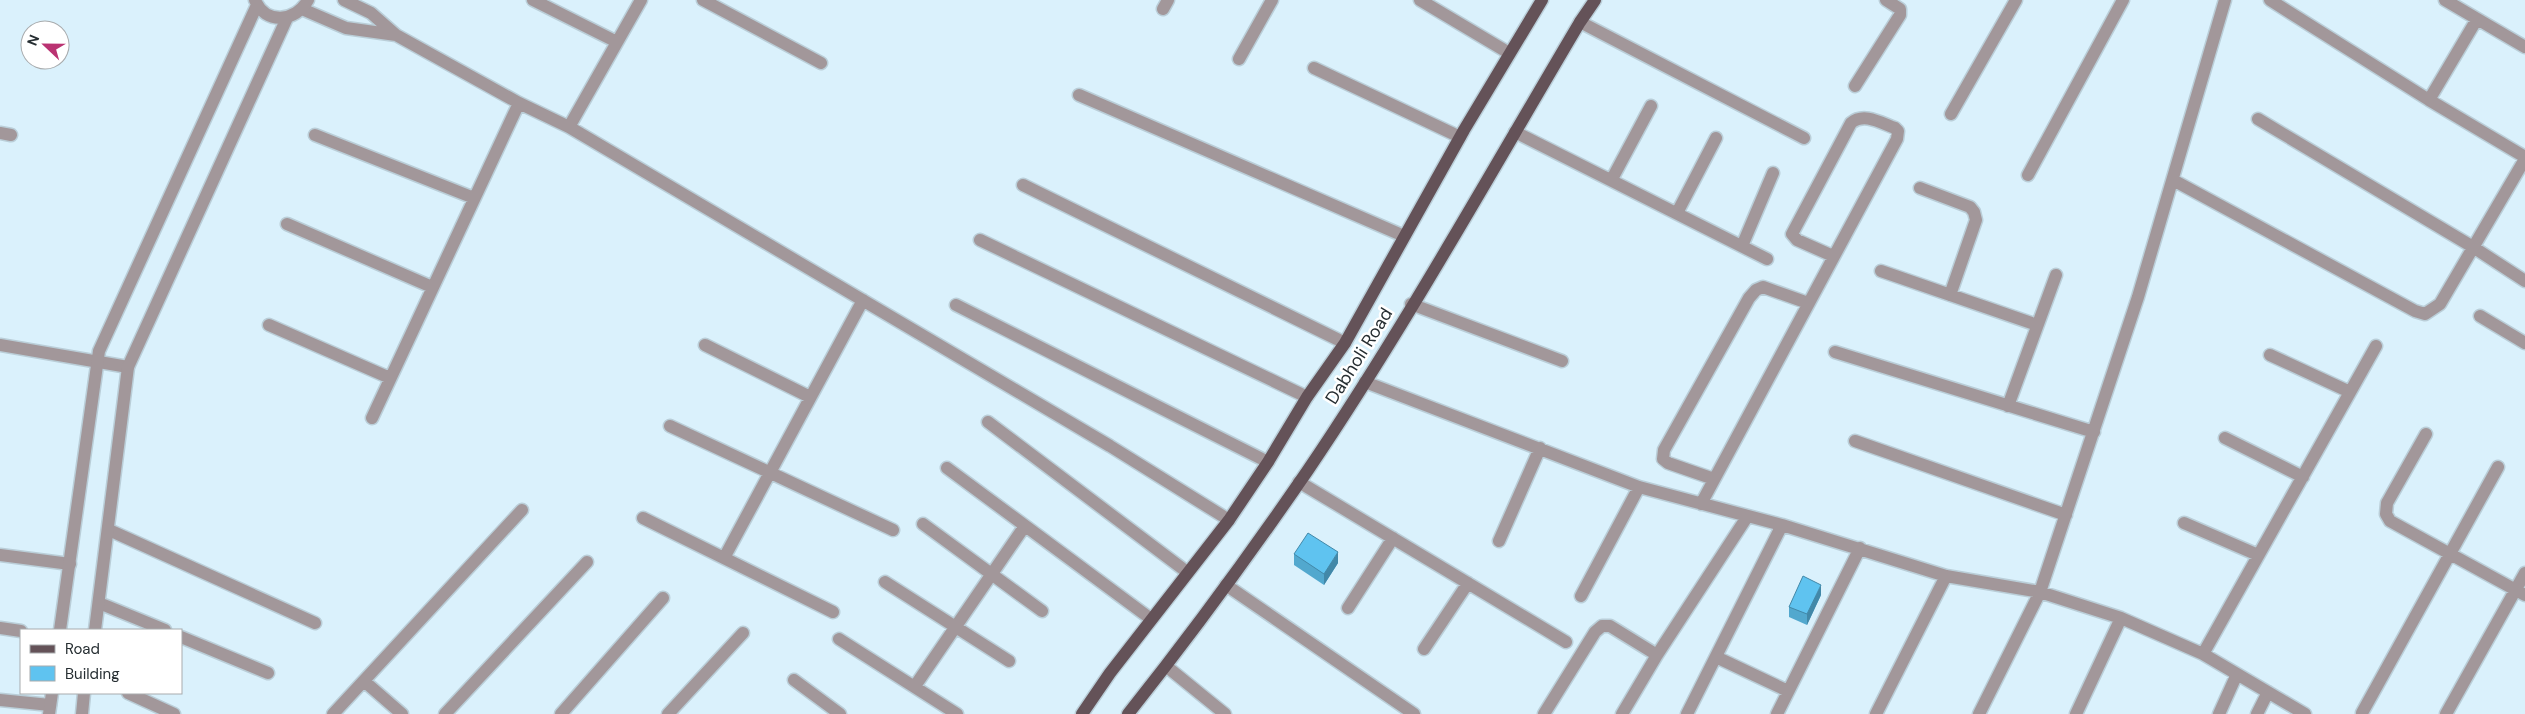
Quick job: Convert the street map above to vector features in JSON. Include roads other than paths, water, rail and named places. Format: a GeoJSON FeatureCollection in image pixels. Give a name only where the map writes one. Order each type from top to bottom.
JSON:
{"type":"FeatureCollection","features":[{"type":"Feature","properties":{"kind":"main road","name":"Dabholi Road"},"geometry":{"type":"LineString","coordinates":[[1082,714],[1187,572],[1229,520],[1268,462],[1307,397],[1344,343],[1460,137],[1542,0]]}},
{"type":"Feature","properties":{"kind":"main road","name":"Dabholi Road"},"geometry":{"type":"LineString","coordinates":[[1128,714],[1226,585],[1299,482],[1365,382],[1580,22],[1595,0]]}},
{"type":"Feature","properties":{"kind":"street"},"geometry":{"type":"LineString","coordinates":[[344,0],[371,13],[396,35],[519,103],[568,127],[863,300],[1110,446],[1229,520]]}},
{"type":"Feature","properties":{"kind":"street"},"geometry":{"type":"LineString","coordinates":[[533,0],[616,42]]}},
{"type":"Feature","properties":{"kind":"street"},"geometry":{"type":"LineString","coordinates":[[568,127],[641,0]]}},
{"type":"Feature","properties":{"kind":"street"},"geometry":{"type":"LineString","coordinates":[[703,0],[821,63]]}},
{"type":"Feature","properties":{"kind":"street"},"geometry":{"type":"LineString","coordinates":[[1239,59],[1272,0]]}},
{"type":"Feature","properties":{"kind":"street"},"geometry":{"type":"LineString","coordinates":[[1420,0],[1509,53]]}},
{"type":"Feature","properties":{"kind":"street"},"geometry":{"type":"LineString","coordinates":[[1855,86],[1900,15],[1900,9],[1886,0]]}},
{"type":"Feature","properties":{"kind":"street"},"geometry":{"type":"LineString","coordinates":[[1951,114],[2016,0]]}},
{"type":"Feature","properties":{"kind":"street"},"geometry":{"type":"LineString","coordinates":[[2028,175],[2123,0]]}},
{"type":"Feature","properties":{"kind":"street"},"geometry":{"type":"LineString","coordinates":[[1979,714],[2040,592],[2138,297],[2225,0]]}},
{"type":"Feature","properties":{"kind":"street"},"geometry":{"type":"LineString","coordinates":[[2173,180],[2415,311],[2425,314],[2440,304],[2525,158],[2270,0]]}},
{"type":"Feature","properties":{"kind":"street"},"geometry":{"type":"LineString","coordinates":[[2445,0],[2525,47]]}},
{"type":"Feature","properties":{"kind":"street"},"geometry":{"type":"LineString","coordinates":[[60,629],[100,351],[254,2],[268,16],[287,18],[296,15],[305,4],[346,28],[396,35]]}},
{"type":"Feature","properties":{"kind":"street"},"geometry":{"type":"LineString","coordinates":[[95,629],[128,367],[287,18]]}},
{"type":"Feature","properties":{"kind":"street"},"geometry":{"type":"LineString","coordinates":[[2429,100],[2477,19]]}},
{"type":"Feature","properties":{"kind":"street"},"geometry":{"type":"LineString","coordinates":[[1580,22],[1804,138]]}},
{"type":"Feature","properties":{"kind":"street"},"geometry":{"type":"LineString","coordinates":[[1314,68],[1460,137]]}},
{"type":"Feature","properties":{"kind":"street"},"geometry":{"type":"LineString","coordinates":[[1079,95],[1404,236]]}},
{"type":"Feature","properties":{"kind":"street"},"geometry":{"type":"LineString","coordinates":[[372,418],[519,103]]}},
{"type":"Feature","properties":{"kind":"street"},"geometry":{"type":"LineString","coordinates":[[1612,179],[1650,106]]}},
{"type":"Feature","properties":{"kind":"street"},"geometry":{"type":"LineString","coordinates":[[1701,504],[1897,138],[1898,131],[1895,128],[1864,117],[1857,118],[1851,123],[1792,234],[1797,240],[1833,256]]}},
{"type":"Feature","properties":{"kind":"street"},"geometry":{"type":"LineString","coordinates":[[2258,119],[2473,247],[2525,281]]}},
{"type":"Feature","properties":{"kind":"street"},"geometry":{"type":"LineString","coordinates":[[1515,132],[1612,179],[1768,260]]}},
{"type":"Feature","properties":{"kind":"street"},"geometry":{"type":"LineString","coordinates":[[315,135],[474,198]]}},
{"type":"Feature","properties":{"kind":"street"},"geometry":{"type":"LineString","coordinates":[[1677,213],[1716,138]]}},
{"type":"Feature","properties":{"kind":"street"},"geometry":{"type":"LineString","coordinates":[[1742,246],[1773,173]]}},
{"type":"Feature","properties":{"kind":"street"},"geometry":{"type":"LineString","coordinates":[[1023,185],[1344,343]]}},
{"type":"Feature","properties":{"kind":"street"},"geometry":{"type":"LineString","coordinates":[[1920,188],[1970,207],[1974,212],[1976,220],[1950,295]]}},
{"type":"Feature","properties":{"kind":"street"},"geometry":{"type":"LineString","coordinates":[[287,224],[432,287]]}},
{"type":"Feature","properties":{"kind":"street"},"geometry":{"type":"LineString","coordinates":[[980,240],[1307,397]]}},
{"type":"Feature","properties":{"kind":"street"},"geometry":{"type":"LineString","coordinates":[[1880,271],[2038,325]]}},
{"type":"Feature","properties":{"kind":"street"},"geometry":{"type":"LineString","coordinates":[[2008,406],[2056,275]]}},
{"type":"Feature","properties":{"kind":"street"},"geometry":{"type":"LineString","coordinates":[[1714,479],[1668,463],[1664,459],[1664,450],[1752,294],[1763,287],[1808,303]]}},
{"type":"Feature","properties":{"kind":"street"},"geometry":{"type":"LineString","coordinates":[[724,558],[863,300]]}},
{"type":"Feature","properties":{"kind":"street"},"geometry":{"type":"LineString","coordinates":[[1411,304],[1562,361]]}},
{"type":"Feature","properties":{"kind":"street"},"geometry":{"type":"LineString","coordinates":[[956,305],[1268,462]]}},
{"type":"Feature","properties":{"kind":"street"},"geometry":{"type":"LineString","coordinates":[[2480,316],[2525,343]]}},
{"type":"Feature","properties":{"kind":"street"},"geometry":{"type":"LineString","coordinates":[[269,325],[390,378]]}},
{"type":"Feature","properties":{"kind":"street"},"geometry":{"type":"LineString","coordinates":[[0,345],[128,367]]}},
{"type":"Feature","properties":{"kind":"street"},"geometry":{"type":"LineString","coordinates":[[706,345],[810,397]]}},
{"type":"Feature","properties":{"kind":"street"},"geometry":{"type":"LineString","coordinates":[[2203,654],[2376,346]]}},
{"type":"Feature","properties":{"kind":"street"},"geometry":{"type":"LineString","coordinates":[[1835,352],[2094,432]]}},
{"type":"Feature","properties":{"kind":"street"},"geometry":{"type":"LineString","coordinates":[[2270,355],[2350,392]]}},
{"type":"Feature","properties":{"kind":"street"},"geometry":{"type":"LineString","coordinates":[[1365,382],[1639,487],[1782,525],[1946,576],[2040,592],[2121,618],[2203,654],[2305,714]]}},
{"type":"Feature","properties":{"kind":"street"},"geometry":{"type":"LineString","coordinates":[[988,422],[1187,572]]}},
{"type":"Feature","properties":{"kind":"street"},"geometry":{"type":"LineString","coordinates":[[670,426],[893,530]]}},
{"type":"Feature","properties":{"kind":"street"},"geometry":{"type":"LineString","coordinates":[[2426,434],[2388,503],[2386,514],[2390,521],[2520,593]]}},
{"type":"Feature","properties":{"kind":"street"},"geometry":{"type":"LineString","coordinates":[[2225,438],[2303,477]]}},
{"type":"Feature","properties":{"kind":"street"},"geometry":{"type":"LineString","coordinates":[[1855,441],[2066,515]]}},
{"type":"Feature","properties":{"kind":"street"},"geometry":{"type":"LineString","coordinates":[[1499,542],[1540,448]]}},
{"type":"Feature","properties":{"kind":"street"},"geometry":{"type":"LineString","coordinates":[[2362,713],[2498,467]]}},
{"type":"Feature","properties":{"kind":"street"},"geometry":{"type":"LineString","coordinates":[[947,468],[1151,620]]}},
{"type":"Feature","properties":{"kind":"street"},"geometry":{"type":"LineString","coordinates":[[1299,482],[1566,642]]}},
{"type":"Feature","properties":{"kind":"street"},"geometry":{"type":"LineString","coordinates":[[1581,596],[1639,487]]}},
{"type":"Feature","properties":{"kind":"street"},"geometry":{"type":"LineString","coordinates":[[333,714],[522,510]]}},
{"type":"Feature","properties":{"kind":"street"},"geometry":{"type":"LineString","coordinates":[[1622,714],[1657,655],[1747,517]]}},
{"type":"Feature","properties":{"kind":"street"},"geometry":{"type":"LineString","coordinates":[[643,518],[834,612]]}},
{"type":"Feature","properties":{"kind":"street"},"geometry":{"type":"LineString","coordinates":[[2184,523],[2258,556]]}},
{"type":"Feature","properties":{"kind":"street"},"geometry":{"type":"LineString","coordinates":[[922,524],[1042,611]]}},
{"type":"Feature","properties":{"kind":"street"},"geometry":{"type":"LineString","coordinates":[[1687,714],[1782,525]]}},
{"type":"Feature","properties":{"kind":"street"},"geometry":{"type":"LineString","coordinates":[[915,686],[994,575],[1024,527]]}},
{"type":"Feature","properties":{"kind":"street"},"geometry":{"type":"LineString","coordinates":[[109,530],[315,623]]}},
{"type":"Feature","properties":{"kind":"street"},"geometry":{"type":"LineString","coordinates":[[1348,608],[1392,538]]}},
{"type":"Feature","properties":{"kind":"street"},"geometry":{"type":"LineString","coordinates":[[1777,714],[1860,548]]}},
{"type":"Feature","properties":{"kind":"street"},"geometry":{"type":"LineString","coordinates":[[0,555],[70,564]]}},
{"type":"Feature","properties":{"kind":"street"},"geometry":{"type":"LineString","coordinates":[[445,714],[587,562]]}},
{"type":"Feature","properties":{"kind":"street"},"geometry":{"type":"LineString","coordinates":[[2446,714],[2520,593],[2525,573]]}},
{"type":"Feature","properties":{"kind":"street"},"geometry":{"type":"LineString","coordinates":[[1876,714],[1946,576]]}},
{"type":"Feature","properties":{"kind":"street"},"geometry":{"type":"LineString","coordinates":[[885,582],[1010,661]]}},
{"type":"Feature","properties":{"kind":"street"},"geometry":{"type":"LineString","coordinates":[[1424,649],[1468,583]]}},
{"type":"Feature","properties":{"kind":"street"},"geometry":{"type":"LineString","coordinates":[[1226,585],[1414,714]]}},
{"type":"Feature","properties":{"kind":"street"},"geometry":{"type":"LineString","coordinates":[[561,714],[663,598]]}},
{"type":"Feature","properties":{"kind":"street"},"geometry":{"type":"LineString","coordinates":[[99,603],[164,629]]}},
{"type":"Feature","properties":{"kind":"street"},"geometry":{"type":"LineString","coordinates":[[2076,714],[2121,618]]}},
{"type":"Feature","properties":{"kind":"street"},"geometry":{"type":"LineString","coordinates":[[1544,714],[1595,632],[1602,626],[1610,626],[1657,655]]}},
{"type":"Feature","properties":{"kind":"street"},"geometry":{"type":"LineString","coordinates":[[0,628],[20,631]]}},
{"type":"Feature","properties":{"kind":"street"},"geometry":{"type":"LineString","coordinates":[[668,714],[743,633]]}},
{"type":"Feature","properties":{"kind":"street"},"geometry":{"type":"LineString","coordinates":[[182,637],[268,672]]}},
{"type":"Feature","properties":{"kind":"street"},"geometry":{"type":"LineString","coordinates":[[839,639],[957,714]]}},
{"type":"Feature","properties":{"kind":"street"},"geometry":{"type":"LineString","coordinates":[[1716,657],[1788,691]]}},
{"type":"Feature","properties":{"kind":"street"},"geometry":{"type":"LineString","coordinates":[[1166,666],[1225,714]]}},
{"type":"Feature","properties":{"kind":"street"},"geometry":{"type":"LineString","coordinates":[[2219,714],[2237,674]]}},
{"type":"Feature","properties":{"kind":"street"},"geometry":{"type":"LineString","coordinates":[[794,680],[840,714]]}},
{"type":"Feature","properties":{"kind":"street"},"geometry":{"type":"LineString","coordinates":[[364,681],[402,714]]}},
{"type":"Feature","properties":{"kind":"street"},"geometry":{"type":"LineString","coordinates":[[2256,714],[2268,692]]}},
{"type":"Feature","properties":{"kind":"street"},"geometry":{"type":"LineString","coordinates":[[82,714],[84,694]]}},
{"type":"Feature","properties":{"kind":"street"},"geometry":{"type":"LineString","coordinates":[[130,694],[174,714]]}},
{"type":"Feature","properties":{"kind":"street"},"geometry":{"type":"LineString","coordinates":[[0,700],[50,704]]}}]}
